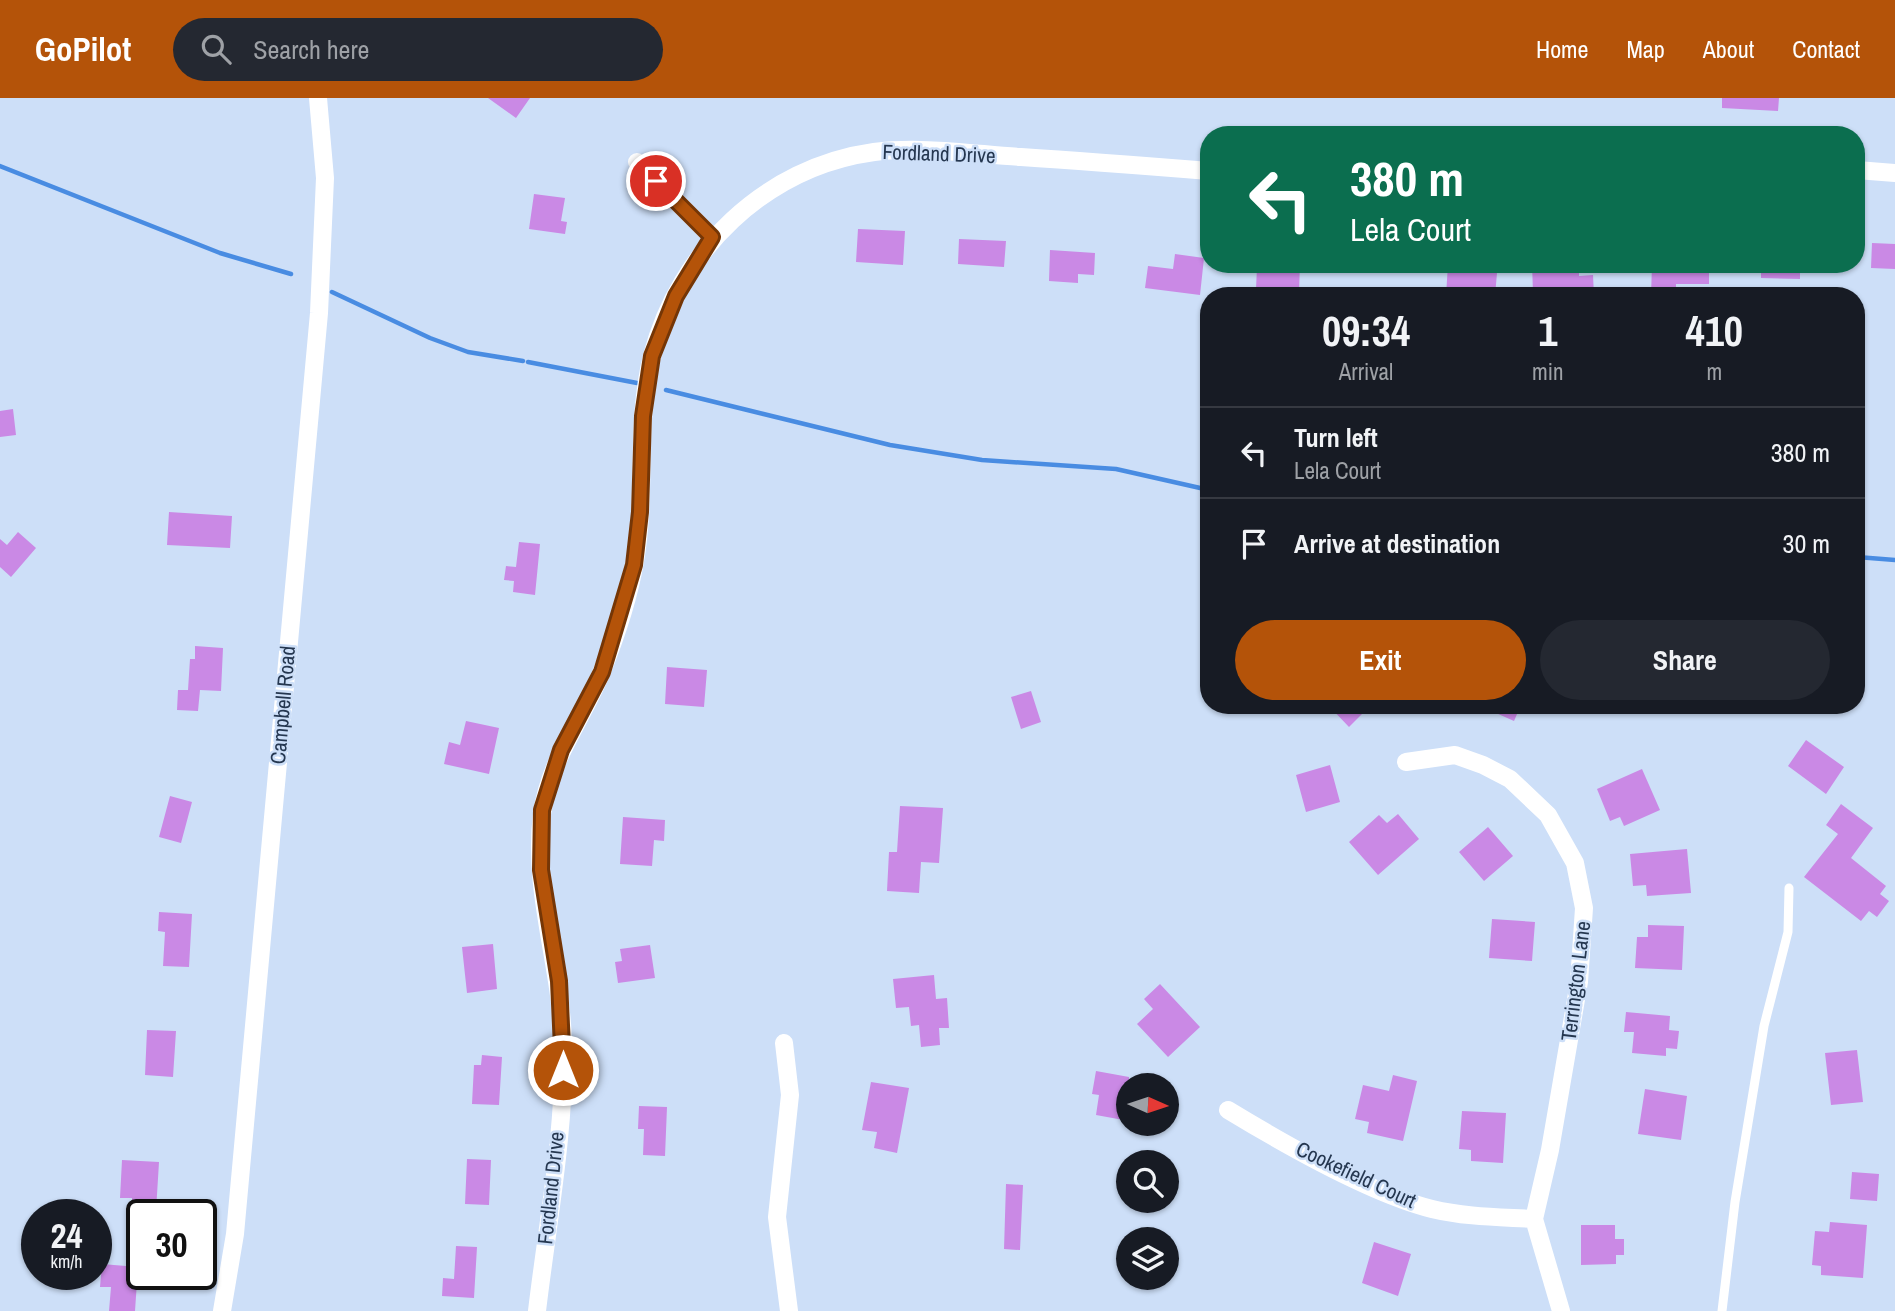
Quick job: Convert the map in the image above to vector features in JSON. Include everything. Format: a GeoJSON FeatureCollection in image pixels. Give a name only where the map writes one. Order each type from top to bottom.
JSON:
{"type":"FeatureCollection","features":[{"type":"Feature","properties":{"kind":"street","name":"Campbell Road"},"geometry":{"type":"LineString","coordinates":[[222,1311],[235,1234],[319,313],[325,202],[318,98]]}},
{"type":"Feature","properties":{"kind":"street","name":"Fordland Drive"},"geometry":{"type":"LineString","coordinates":[[537,1311],[561,1102],[564,1045],[559,981],[541,870],[542,810],[561,750],[602,672],[634,565],[646,383],[655,346],[676,296],[712,237],[764,194],[797,175],[834,160],[875,152],[921,150],[1200,170]]}},
{"type":"Feature","properties":{"kind":"street"},"geometry":{"type":"LineString","coordinates":[[637,162],[712,237]]}},
{"type":"Feature","properties":{"kind":"street"},"geometry":{"type":"LineString","coordinates":[[1865,171],[1895,173]]}},
{"type":"Feature","properties":{"kind":"street","name":"Terrington Lane"},"geometry":{"type":"LineString","coordinates":[[1406,762],[1455,755],[1510,779],[1548,815],[1563,838],[1578,875],[1584,908],[1579,982],[1550,1150],[1534,1219],[1561,1311]]}},
{"type":"Feature","properties":{"kind":"street"},"geometry":{"type":"LineString","coordinates":[[784,1043],[790,1095],[777,1217],[789,1311]]}},
{"type":"Feature","properties":{"kind":"street","name":"Cookefield Court"},"geometry":{"type":"LineString","coordinates":[[1228,1110],[1357,1179],[1411,1203],[1453,1213],[1534,1219]]}},
{"type":"Feature","properties":{"kind":"lane"},"geometry":{"type":"LineString","coordinates":[[1722,1311],[1734,1214],[1764,1026],[1788,932],[1789,888]]}},
{"type":"Feature","properties":{"kind":"building"},"geometry":{"type":"Polygon","coordinates":[[[488,98],[530,98],[516,118],[488,98]]]}},
{"type":"Feature","properties":{"kind":"building"},"geometry":{"type":"Polygon","coordinates":[[[1722,98],[1779,98],[1778,111],[1722,108],[1722,98]]]}},
{"type":"Feature","properties":{"kind":"building"},"geometry":{"type":"Polygon","coordinates":[[[534,194],[565,198],[561,221],[567,222],[565,234],[529,229],[534,194]]]}},
{"type":"Feature","properties":{"kind":"building"},"geometry":{"type":"Polygon","coordinates":[[[858,229],[905,231],[903,265],[856,262],[858,229]]]}},
{"type":"Feature","properties":{"kind":"building"},"geometry":{"type":"Polygon","coordinates":[[[959,239],[1006,241],[1004,267],[958,264],[959,239]]]}},
{"type":"Feature","properties":{"kind":"building"},"geometry":{"type":"Polygon","coordinates":[[[1872,243],[1895,244],[1895,269],[1871,268],[1872,243]]]}},
{"type":"Feature","properties":{"kind":"building"},"geometry":{"type":"Polygon","coordinates":[[[1050,250],[1095,253],[1094,275],[1078,274],[1078,283],[1049,281],[1050,250]]]}},
{"type":"Feature","properties":{"kind":"building"},"geometry":{"type":"Polygon","coordinates":[[[1175,254],[1200,257],[1200,273],[1202,273],[1200,295],[1145,288],[1148,266],[1173,269],[1175,254]]]}},
{"type":"Feature","properties":{"kind":"building"},"geometry":{"type":"Polygon","coordinates":[[[1257,273],[1300,273],[1299,287],[1256,287],[1257,273]]]}},
{"type":"Feature","properties":{"kind":"building"},"geometry":{"type":"Polygon","coordinates":[[[1447,273],[1497,273],[1496,287],[1447,287],[1447,273]]]}},
{"type":"Feature","properties":{"kind":"building"},"geometry":{"type":"Polygon","coordinates":[[[1532,273],[1593,275],[1594,287],[1533,287],[1532,273]]]}},
{"type":"Feature","properties":{"kind":"building"},"geometry":{"type":"Polygon","coordinates":[[[1652,273],[1709,273],[1709,284],[1651,287],[1652,273]]]}},
{"type":"Feature","properties":{"kind":"building"},"geometry":{"type":"Polygon","coordinates":[[[1761,273],[1800,273],[1800,279],[1761,278],[1761,273]]]}},
{"type":"Feature","properties":{"kind":"building"},"geometry":{"type":"Polygon","coordinates":[[[13,409],[16,435],[0,437],[0,411],[13,409]]]}},
{"type":"Feature","properties":{"kind":"building"},"geometry":{"type":"Polygon","coordinates":[[[169,512],[232,516],[230,548],[167,545],[169,512]]]}},
{"type":"Feature","properties":{"kind":"building"},"geometry":{"type":"Polygon","coordinates":[[[18,532],[36,548],[11,577],[0,567],[0,539],[7,545],[18,532]]]}},
{"type":"Feature","properties":{"kind":"building"},"geometry":{"type":"Polygon","coordinates":[[[519,542],[540,544],[535,595],[513,592],[514,581],[504,580],[506,566],[516,567],[519,542]]]}},
{"type":"Feature","properties":{"kind":"building"},"geometry":{"type":"Polygon","coordinates":[[[195,646],[223,648],[221,691],[200,690],[198,711],[177,710],[178,690],[188,690],[190,659],[195,659],[195,646]]]}},
{"type":"Feature","properties":{"kind":"building"},"geometry":{"type":"Polygon","coordinates":[[[667,667],[707,670],[704,707],[665,704],[667,667]]]}},
{"type":"Feature","properties":{"kind":"building"},"geometry":{"type":"Polygon","coordinates":[[[1031,691],[1041,722],[1021,729],[1011,697],[1031,691]]]}},
{"type":"Feature","properties":{"kind":"building"},"geometry":{"type":"Polygon","coordinates":[[[1337,714],[1362,714],[1349,727],[1337,714]]]}},
{"type":"Feature","properties":{"kind":"building"},"geometry":{"type":"Polygon","coordinates":[[[1498,714],[1517,714],[1514,721],[1498,714]]]}},
{"type":"Feature","properties":{"kind":"building"},"geometry":{"type":"Polygon","coordinates":[[[466,721],[499,728],[489,774],[444,764],[449,742],[460,745],[466,721]]]}},
{"type":"Feature","properties":{"kind":"building"},"geometry":{"type":"Polygon","coordinates":[[[1806,740],[1844,767],[1826,794],[1788,766],[1806,740]]]}},
{"type":"Feature","properties":{"kind":"building"},"geometry":{"type":"Polygon","coordinates":[[[1330,765],[1340,802],[1306,812],[1296,775],[1330,765]]]}},
{"type":"Feature","properties":{"kind":"building"},"geometry":{"type":"Polygon","coordinates":[[[1642,769],[1660,810],[1624,826],[1620,817],[1610,821],[1597,789],[1642,769]]]}},
{"type":"Feature","properties":{"kind":"building"},"geometry":{"type":"Polygon","coordinates":[[[170,796],[192,802],[181,843],[159,837],[170,796]]]}},
{"type":"Feature","properties":{"kind":"building"},"geometry":{"type":"Polygon","coordinates":[[[1841,804],[1873,828],[1851,858],[1886,886],[1880,894],[1889,901],[1877,917],[1869,911],[1861,921],[1804,877],[1838,834],[1826,825],[1841,804]]]}},
{"type":"Feature","properties":{"kind":"building"},"geometry":{"type":"Polygon","coordinates":[[[900,806],[943,808],[939,863],[921,862],[919,893],[887,891],[889,852],[897,852],[900,806]]]}},
{"type":"Feature","properties":{"kind":"building"},"geometry":{"type":"Polygon","coordinates":[[[1398,814],[1419,839],[1378,875],[1349,842],[1379,815],[1387,823],[1398,814]]]}},
{"type":"Feature","properties":{"kind":"building"},"geometry":{"type":"Polygon","coordinates":[[[623,817],[665,820],[664,841],[654,840],[652,866],[620,864],[623,817]]]}},
{"type":"Feature","properties":{"kind":"building"},"geometry":{"type":"Polygon","coordinates":[[[1488,827],[1513,856],[1484,881],[1459,852],[1488,827]]]}},
{"type":"Feature","properties":{"kind":"building"},"geometry":{"type":"Polygon","coordinates":[[[1687,849],[1691,893],[1647,896],[1646,885],[1633,886],[1630,854],[1687,849]]]}},
{"type":"Feature","properties":{"kind":"building"},"geometry":{"type":"Polygon","coordinates":[[[159,912],[192,914],[189,967],[163,966],[165,932],[158,931],[159,912]]]}},
{"type":"Feature","properties":{"kind":"building"},"geometry":{"type":"Polygon","coordinates":[[[1492,919],[1535,922],[1532,961],[1489,958],[1492,919]]]}},
{"type":"Feature","properties":{"kind":"building"},"geometry":{"type":"Polygon","coordinates":[[[1648,925],[1684,926],[1682,970],[1635,968],[1637,937],[1648,937],[1648,925]]]}},
{"type":"Feature","properties":{"kind":"building"},"geometry":{"type":"Polygon","coordinates":[[[493,944],[497,989],[467,993],[462,947],[493,944]]]}},
{"type":"Feature","properties":{"kind":"building"},"geometry":{"type":"Polygon","coordinates":[[[650,945],[655,978],[618,983],[615,962],[622,961],[620,949],[650,945]]]}},
{"type":"Feature","properties":{"kind":"building"},"geometry":{"type":"Polygon","coordinates":[[[934,975],[936,999],[947,998],[949,1028],[939,1028],[940,1045],[921,1047],[919,1025],[911,1026],[909,1007],[896,1008],[893,979],[934,975]]]}},
{"type":"Feature","properties":{"kind":"building"},"geometry":{"type":"Polygon","coordinates":[[[1160,984],[1200,1027],[1168,1057],[1137,1024],[1153,1009],[1144,999],[1160,984]]]}},
{"type":"Feature","properties":{"kind":"building"},"geometry":{"type":"Polygon","coordinates":[[[1626,1012],[1670,1016],[1669,1030],[1679,1031],[1677,1049],[1666,1048],[1666,1056],[1632,1053],[1634,1032],[1624,1032],[1626,1012]]]}},
{"type":"Feature","properties":{"kind":"building"},"geometry":{"type":"Polygon","coordinates":[[[147,1030],[176,1031],[173,1077],[145,1075],[147,1030]]]}},
{"type":"Feature","properties":{"kind":"building"},"geometry":{"type":"Polygon","coordinates":[[[1857,1050],[1863,1102],[1831,1105],[1825,1053],[1857,1050]]]}},
{"type":"Feature","properties":{"kind":"building"},"geometry":{"type":"Polygon","coordinates":[[[482,1055],[502,1057],[499,1105],[472,1104],[474,1065],[481,1065],[482,1055]]]}},
{"type":"Feature","properties":{"kind":"building"},"geometry":{"type":"Polygon","coordinates":[[[1096,1071],[1116,1075],[1116,1119],[1096,1115],[1099,1095],[1092,1094],[1096,1071]]]}},
{"type":"Feature","properties":{"kind":"building"},"geometry":{"type":"Polygon","coordinates":[[[1393,1075],[1417,1081],[1403,1141],[1367,1133],[1369,1122],[1355,1119],[1363,1085],[1389,1091],[1393,1075]]]}},
{"type":"Feature","properties":{"kind":"building"},"geometry":{"type":"Polygon","coordinates":[[[871,1082],[909,1088],[897,1153],[874,1148],[877,1132],[862,1130],[871,1082]]]}},
{"type":"Feature","properties":{"kind":"building"},"geometry":{"type":"Polygon","coordinates":[[[1645,1089],[1687,1096],[1681,1140],[1638,1134],[1645,1089]]]}},
{"type":"Feature","properties":{"kind":"building"},"geometry":{"type":"Polygon","coordinates":[[[639,1106],[667,1107],[665,1156],[643,1155],[644,1129],[638,1129],[639,1106]]]}},
{"type":"Feature","properties":{"kind":"building"},"geometry":{"type":"Polygon","coordinates":[[[1462,1111],[1506,1113],[1503,1163],[1471,1161],[1471,1150],[1459,1149],[1462,1111]]]}},
{"type":"Feature","properties":{"kind":"building"},"geometry":{"type":"Polygon","coordinates":[[[467,1159],[491,1160],[489,1205],[465,1204],[467,1159]]]}},
{"type":"Feature","properties":{"kind":"building"},"geometry":{"type":"Polygon","coordinates":[[[122,1160],[159,1162],[157,1199],[120,1198],[122,1160]]]}},
{"type":"Feature","properties":{"kind":"building"},"geometry":{"type":"Polygon","coordinates":[[[1852,1172],[1879,1174],[1877,1201],[1850,1199],[1852,1172]]]}},
{"type":"Feature","properties":{"kind":"building"},"geometry":{"type":"Polygon","coordinates":[[[1006,1184],[1023,1185],[1020,1250],[1004,1249],[1006,1184]]]}},
{"type":"Feature","properties":{"kind":"building"},"geometry":{"type":"Polygon","coordinates":[[[1830,1222],[1867,1225],[1863,1278],[1821,1275],[1821,1266],[1812,1265],[1815,1231],[1829,1232],[1830,1222]]]}},
{"type":"Feature","properties":{"kind":"building"},"geometry":{"type":"Polygon","coordinates":[[[1581,1225],[1615,1225],[1615,1239],[1624,1239],[1624,1255],[1616,1255],[1616,1264],[1581,1265],[1581,1225]]]}},
{"type":"Feature","properties":{"kind":"building"},"geometry":{"type":"Polygon","coordinates":[[[1374,1242],[1411,1254],[1398,1296],[1362,1283],[1374,1242]]]}},
{"type":"Feature","properties":{"kind":"building"},"geometry":{"type":"Polygon","coordinates":[[[456,1246],[477,1247],[474,1298],[442,1296],[443,1278],[454,1279],[456,1246]]]}},
{"type":"Feature","properties":{"kind":"building"},"geometry":{"type":"Polygon","coordinates":[[[112,1265],[126,1266],[126,1290],[136,1290],[135,1311],[109,1311],[112,1265]]]}},
{"type":"Feature","properties":{"kind":"waterway"},"geometry":{"type":"LineString","coordinates":[[0,166],[220,253],[291,274]]}},
{"type":"Feature","properties":{"kind":"waterway"},"geometry":{"type":"LineString","coordinates":[[332,292],[430,338],[468,352],[523,361]]}},
{"type":"Feature","properties":{"kind":"waterway"},"geometry":{"type":"LineString","coordinates":[[528,362],[637,383]]}},
{"type":"Feature","properties":{"kind":"waterway"},"geometry":{"type":"LineString","coordinates":[[666,390],[890,445],[982,460],[1116,469],[1200,488]]}},
{"type":"Feature","properties":{"kind":"waterway"},"geometry":{"type":"LineString","coordinates":[[1865,558],[1895,560]]}},
{"type":"Feature","properties":{"kind":"route"},"geometry":{"type":"LineString","coordinates":[[563,1070],[564,1045],[559,981],[541,870],[542,810],[561,750],[602,672],[634,565],[640,512],[643,416],[652,356],[676,296],[712,237],[656,181]]}}]}
